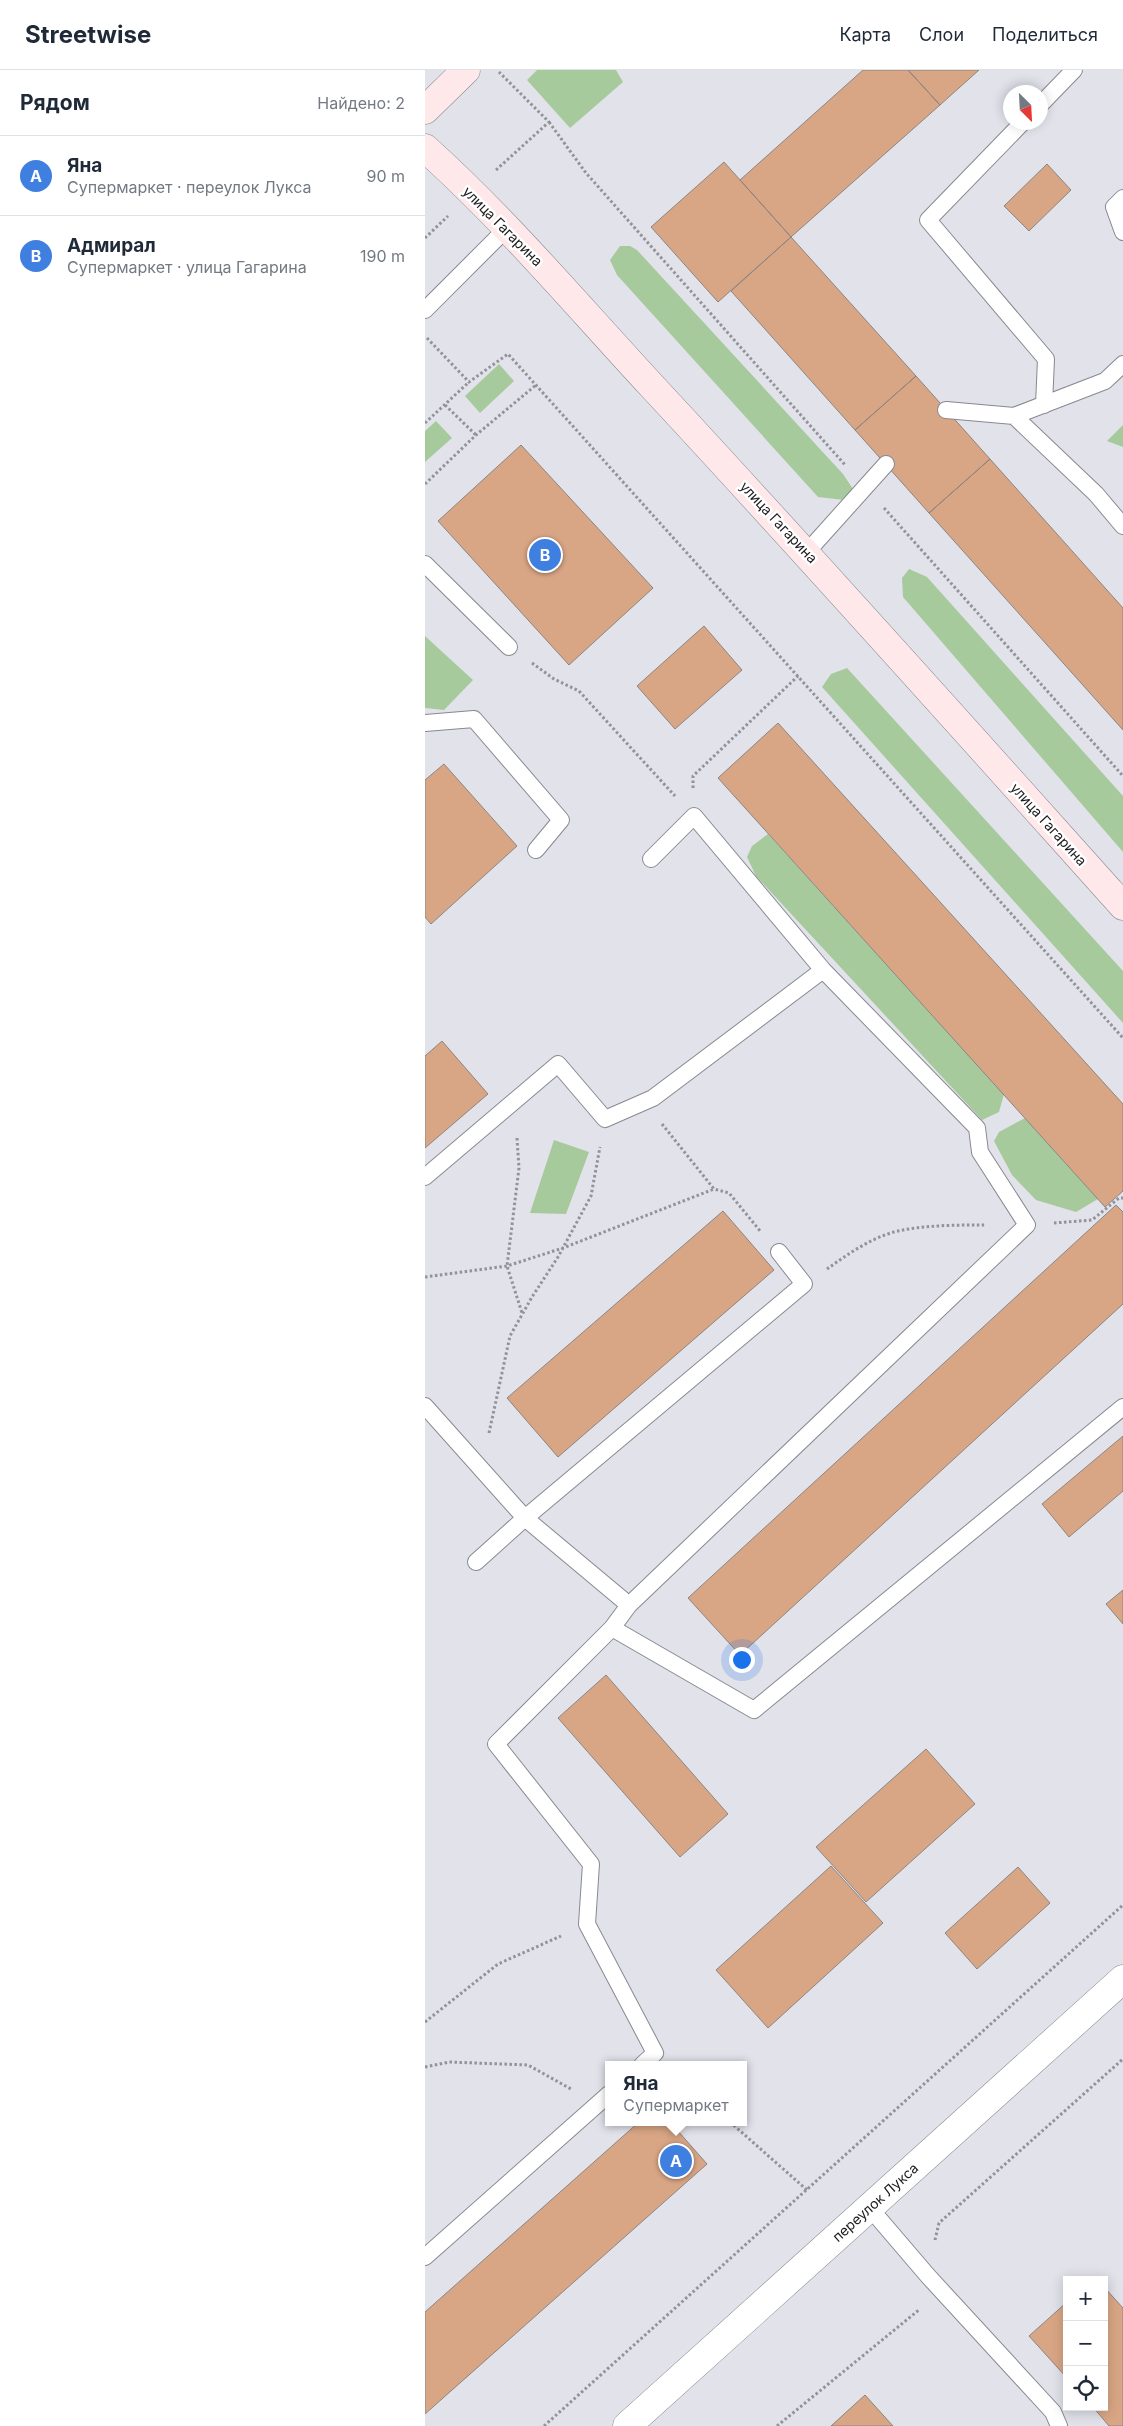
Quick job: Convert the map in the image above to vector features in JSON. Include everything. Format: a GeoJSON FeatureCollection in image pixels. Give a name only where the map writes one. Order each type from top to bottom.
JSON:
{"type":"FeatureCollection","features":[{"type":"Feature","properties":{"kind":"main road"},"geometry":{"type":"LineString","coordinates":[[425,110],[466,70]]}},
{"type":"Feature","properties":{"kind":"main road","name":"улица Гагарина"},"geometry":{"type":"LineString","coordinates":[[425,148],[507,227],[807,552],[1123,906]]}},
{"type":"Feature","properties":{"kind":"street","name":"переулок Лукса"},"geometry":{"type":"LineString","coordinates":[[627,2426],[1123,1978]]}},
{"type":"Feature","properties":{"kind":"lane"},"geometry":{"type":"LineString","coordinates":[[1048,97],[1073,70]]}},
{"type":"Feature","properties":{"kind":"lane"},"geometry":{"type":"LineString","coordinates":[[1015,130],[928,220],[1046,359],[1044,405]]}},
{"type":"Feature","properties":{"kind":"lane"},"geometry":{"type":"LineString","coordinates":[[1123,198],[1114,207],[1123,232]]}},
{"type":"Feature","properties":{"kind":"lane"},"geometry":{"type":"LineString","coordinates":[[425,310],[507,227]]}},
{"type":"Feature","properties":{"kind":"lane"},"geometry":{"type":"LineString","coordinates":[[946,410],[1014,416],[1105,381],[1123,364]]}},
{"type":"Feature","properties":{"kind":"lane"},"geometry":{"type":"LineString","coordinates":[[1014,416],[1096,494],[1123,526]]}},
{"type":"Feature","properties":{"kind":"lane"},"geometry":{"type":"LineString","coordinates":[[807,552],[886,464]]}},
{"type":"Feature","properties":{"kind":"lane"},"geometry":{"type":"LineString","coordinates":[[425,564],[509,647]]}},
{"type":"Feature","properties":{"kind":"lane"},"geometry":{"type":"LineString","coordinates":[[425,723],[474,719],[561,820],[536,850]]}},
{"type":"Feature","properties":{"kind":"lane"},"geometry":{"type":"LineString","coordinates":[[646,2061],[655,2053],[587,1924],[591,1864],[495,1744],[612,1628],[629,1605],[1027,1225],[980,1152],[977,1128],[823,970],[694,816],[651,859]]}},
{"type":"Feature","properties":{"kind":"lane"},"geometry":{"type":"LineString","coordinates":[[425,1177],[558,1064],[605,1119],[653,1098],[823,970]]}},
{"type":"Feature","properties":{"kind":"lane"},"geometry":{"type":"LineString","coordinates":[[477,1562],[525,1518],[805,1284],[779,1252]]}},
{"type":"Feature","properties":{"kind":"lane"},"geometry":{"type":"LineString","coordinates":[[425,1406],[525,1518],[629,1605]]}},
{"type":"Feature","properties":{"kind":"lane"},"geometry":{"type":"LineString","coordinates":[[612,1628],[753,1710],[1123,1407]]}},
{"type":"Feature","properties":{"kind":"lane"},"geometry":{"type":"LineString","coordinates":[[425,2257],[603,2099]]}},
{"type":"Feature","properties":{"kind":"lane"},"geometry":{"type":"LineString","coordinates":[[869,2208],[928,2276],[1053,2412],[1059,2426]]}},
{"type":"Feature","properties":{"kind":"path"},"geometry":{"type":"LineString","coordinates":[[497,70],[549,122],[585,173],[1123,776]]}},
{"type":"Feature","properties":{"kind":"path"},"geometry":{"type":"LineString","coordinates":[[425,238],[549,122]]}},
{"type":"Feature","properties":{"kind":"path"},"geometry":{"type":"LineString","coordinates":[[425,336],[469,382]]}},
{"type":"Feature","properties":{"kind":"path"},"geometry":{"type":"LineString","coordinates":[[425,423],[469,382],[508,354],[1123,1038]]}},
{"type":"Feature","properties":{"kind":"path"},"geometry":{"type":"LineString","coordinates":[[425,484],[476,435],[536,385]]}},
{"type":"Feature","properties":{"kind":"path"},"geometry":{"type":"LineString","coordinates":[[445,405],[476,435]]}},
{"type":"Feature","properties":{"kind":"path"},"geometry":{"type":"LineString","coordinates":[[694,816],[693,776],[798,676]]}},
{"type":"Feature","properties":{"kind":"path"},"geometry":{"type":"LineString","coordinates":[[554,679],[579,691],[694,816]]}},
{"type":"Feature","properties":{"kind":"path"},"geometry":{"type":"LineString","coordinates":[[514,1102],[519,1168],[507,1266],[522,1314]]}},
{"type":"Feature","properties":{"kind":"path"},"geometry":{"type":"LineString","coordinates":[[644,1102],[714,1189],[729,1194],[779,1252]]}},
{"type":"Feature","properties":{"kind":"path"},"geometry":{"type":"LineString","coordinates":[[481,1469],[510,1336],[563,1248],[591,1196],[605,1119]]}},
{"type":"Feature","properties":{"kind":"path"},"geometry":{"type":"LineString","coordinates":[[425,1277],[507,1266],[563,1248],[714,1189]]}},
{"type":"Feature","properties":{"kind":"path"},"geometry":{"type":"LineString","coordinates":[[805,1284],[858,1248],[897,1231],[950,1225],[1027,1225],[1092,1220],[1119,1198],[1123,1198]]}},
{"type":"Feature","properties":{"kind":"path"},"geometry":{"type":"LineString","coordinates":[[544,2426],[1123,1906]]}},
{"type":"Feature","properties":{"kind":"path"},"geometry":{"type":"LineString","coordinates":[[425,2022],[498,1964],[587,1924]]}},
{"type":"Feature","properties":{"kind":"path"},"geometry":{"type":"LineString","coordinates":[[777,2426],[919,2311],[939,2223],[1123,2059]]}},
{"type":"Feature","properties":{"kind":"path"},"geometry":{"type":"LineString","coordinates":[[425,2067],[449,2062],[527,2065],[603,2099]]}},
{"type":"Feature","properties":{"kind":"path"},"geometry":{"type":"LineString","coordinates":[[735,2126],[807,2190]]}},
{"type":"Feature","properties":{"kind":"green space"},"geometry":{"type":"Polygon","coordinates":[[[537,70],[616,70],[623,82],[570,128],[527,80],[537,70]]]}},
{"type":"Feature","properties":{"kind":"green space"},"geometry":{"type":"Polygon","coordinates":[[[620,246],[630,246],[637,250],[843,474],[853,489],[844,500],[818,497],[617,275],[610,260],[620,246]]]}},
{"type":"Feature","properties":{"kind":"green space"},"geometry":{"type":"Polygon","coordinates":[[[499,364],[514,381],[480,413],[465,396],[499,364]]]}},
{"type":"Feature","properties":{"kind":"green space"},"geometry":{"type":"Polygon","coordinates":[[[436,421],[452,438],[425,462],[425,431],[436,421]]]}},
{"type":"Feature","properties":{"kind":"green space"},"geometry":{"type":"Polygon","coordinates":[[[1123,425],[1123,447],[1107,441],[1123,425]]]}},
{"type":"Feature","properties":{"kind":"green space"},"geometry":{"type":"Polygon","coordinates":[[[909,569],[927,577],[1123,796],[1123,852],[903,597],[902,578],[909,569]]]}},
{"type":"Feature","properties":{"kind":"green space"},"geometry":{"type":"Polygon","coordinates":[[[425,636],[473,680],[444,710],[425,708],[425,636]]]}},
{"type":"Feature","properties":{"kind":"green space"},"geometry":{"type":"Polygon","coordinates":[[[847,668],[1123,971],[1123,1023],[822,687],[831,674],[847,668]]]}},
{"type":"Feature","properties":{"kind":"green space"},"geometry":{"type":"Polygon","coordinates":[[[768,834],[1004,1094],[999,1112],[982,1120],[756,876],[747,857],[752,846],[768,834]]]}},
{"type":"Feature","properties":{"kind":"green space"},"geometry":{"type":"Polygon","coordinates":[[[1025,1118],[1098,1199],[1076,1212],[1036,1200],[1012,1175],[994,1141],[999,1132],[1025,1118]]]}},
{"type":"Feature","properties":{"kind":"green space"},"geometry":{"type":"Polygon","coordinates":[[[554,1140],[589,1152],[566,1214],[530,1213],[554,1140]]]}},
{"type":"Feature","properties":{"kind":"building"},"geometry":{"type":"Polygon","coordinates":[[[863,70],[908,70],[940,105],[791,237],[740,180],[863,70]]]}},
{"type":"Feature","properties":{"kind":"building"},"geometry":{"type":"Polygon","coordinates":[[[908,70],[979,70],[940,105],[908,70]]]}},
{"type":"Feature","properties":{"kind":"building"},"geometry":{"type":"Polygon","coordinates":[[[724,162],[791,237],[718,302],[651,227],[724,162]]]}},
{"type":"Feature","properties":{"kind":"building"},"geometry":{"type":"Polygon","coordinates":[[[1047,164],[1071,190],[1029,231],[1004,206],[1047,164]]]}},
{"type":"Feature","properties":{"kind":"building"},"geometry":{"type":"Polygon","coordinates":[[[791,237],[916,376],[855,430],[731,291],[791,237]]]}},
{"type":"Feature","properties":{"kind":"building"},"geometry":{"type":"Polygon","coordinates":[[[916,376],[990,459],[929,513],[855,430],[916,376]]]}},
{"type":"Feature","properties":{"kind":"building"},"geometry":{"type":"Polygon","coordinates":[[[521,445],[653,588],[569,665],[438,521],[521,445]]]}},
{"type":"Feature","properties":{"kind":"building"},"geometry":{"type":"Polygon","coordinates":[[[990,459],[1123,608],[1123,730],[929,513],[990,459]]]}},
{"type":"Feature","properties":{"kind":"building"},"geometry":{"type":"Polygon","coordinates":[[[704,626],[742,670],[675,729],[637,686],[704,626]]]}},
{"type":"Feature","properties":{"kind":"building"},"geometry":{"type":"Polygon","coordinates":[[[778,723],[1123,1104],[1123,1191],[1105,1207],[718,778],[778,723]]]}},
{"type":"Feature","properties":{"kind":"building"},"geometry":{"type":"Polygon","coordinates":[[[444,764],[517,846],[431,924],[425,917],[425,780],[444,764]]]}},
{"type":"Feature","properties":{"kind":"building"},"geometry":{"type":"Polygon","coordinates":[[[442,1041],[488,1094],[425,1148],[425,1056],[442,1041]]]}},
{"type":"Feature","properties":{"kind":"building"},"geometry":{"type":"Polygon","coordinates":[[[1116,1205],[1123,1212],[1123,1304],[740,1655],[688,1598],[1116,1205]]]}},
{"type":"Feature","properties":{"kind":"building"},"geometry":{"type":"Polygon","coordinates":[[[723,1211],[774,1270],[558,1457],[507,1398],[723,1211]]]}},
{"type":"Feature","properties":{"kind":"building"},"geometry":{"type":"Polygon","coordinates":[[[1123,1436],[1123,1491],[1069,1537],[1042,1504],[1123,1436]]]}},
{"type":"Feature","properties":{"kind":"building"},"geometry":{"type":"Polygon","coordinates":[[[1123,1590],[1123,1624],[1106,1604],[1123,1590]]]}},
{"type":"Feature","properties":{"kind":"building"},"geometry":{"type":"Polygon","coordinates":[[[606,1675],[728,1814],[680,1857],[558,1718],[606,1675]]]}},
{"type":"Feature","properties":{"kind":"building"},"geometry":{"type":"Polygon","coordinates":[[[926,1749],[975,1804],[866,1902],[816,1847],[926,1749]]]}},
{"type":"Feature","properties":{"kind":"building"},"geometry":{"type":"Polygon","coordinates":[[[831,1866],[883,1923],[768,2028],[716,1970],[831,1866]]]}},
{"type":"Feature","properties":{"kind":"building"},"geometry":{"type":"Polygon","coordinates":[[[1018,1867],[1050,1903],[977,1969],[945,1933],[1018,1867]]]}},
{"type":"Feature","properties":{"kind":"building"},"geometry":{"type":"Polygon","coordinates":[[[634,2126],[674,2126],[707,2164],[425,2414],[425,2312],[634,2126]]]}},
{"type":"Feature","properties":{"kind":"building"},"geometry":{"type":"Polygon","coordinates":[[[1108,2291],[1123,2308],[1123,2426],[1109,2426],[1096,2411],[1108,2411],[1108,2291]]]}},
{"type":"Feature","properties":{"kind":"building"},"geometry":{"type":"Polygon","coordinates":[[[1063,2306],[1063,2374],[1029,2336],[1063,2306]]]}},
{"type":"Feature","properties":{"kind":"building"},"geometry":{"type":"Polygon","coordinates":[[[865,2395],[893,2426],[831,2426],[865,2395]]]}},
{"type":"Feature","properties":{"kind":"place","name":"Адмирал"},"geometry":{"type":"Point","coordinates":[545,555]}},
{"type":"Feature","properties":{"kind":"place","name":"Яна"},"geometry":{"type":"Point","coordinates":[676,2161]}}]}
